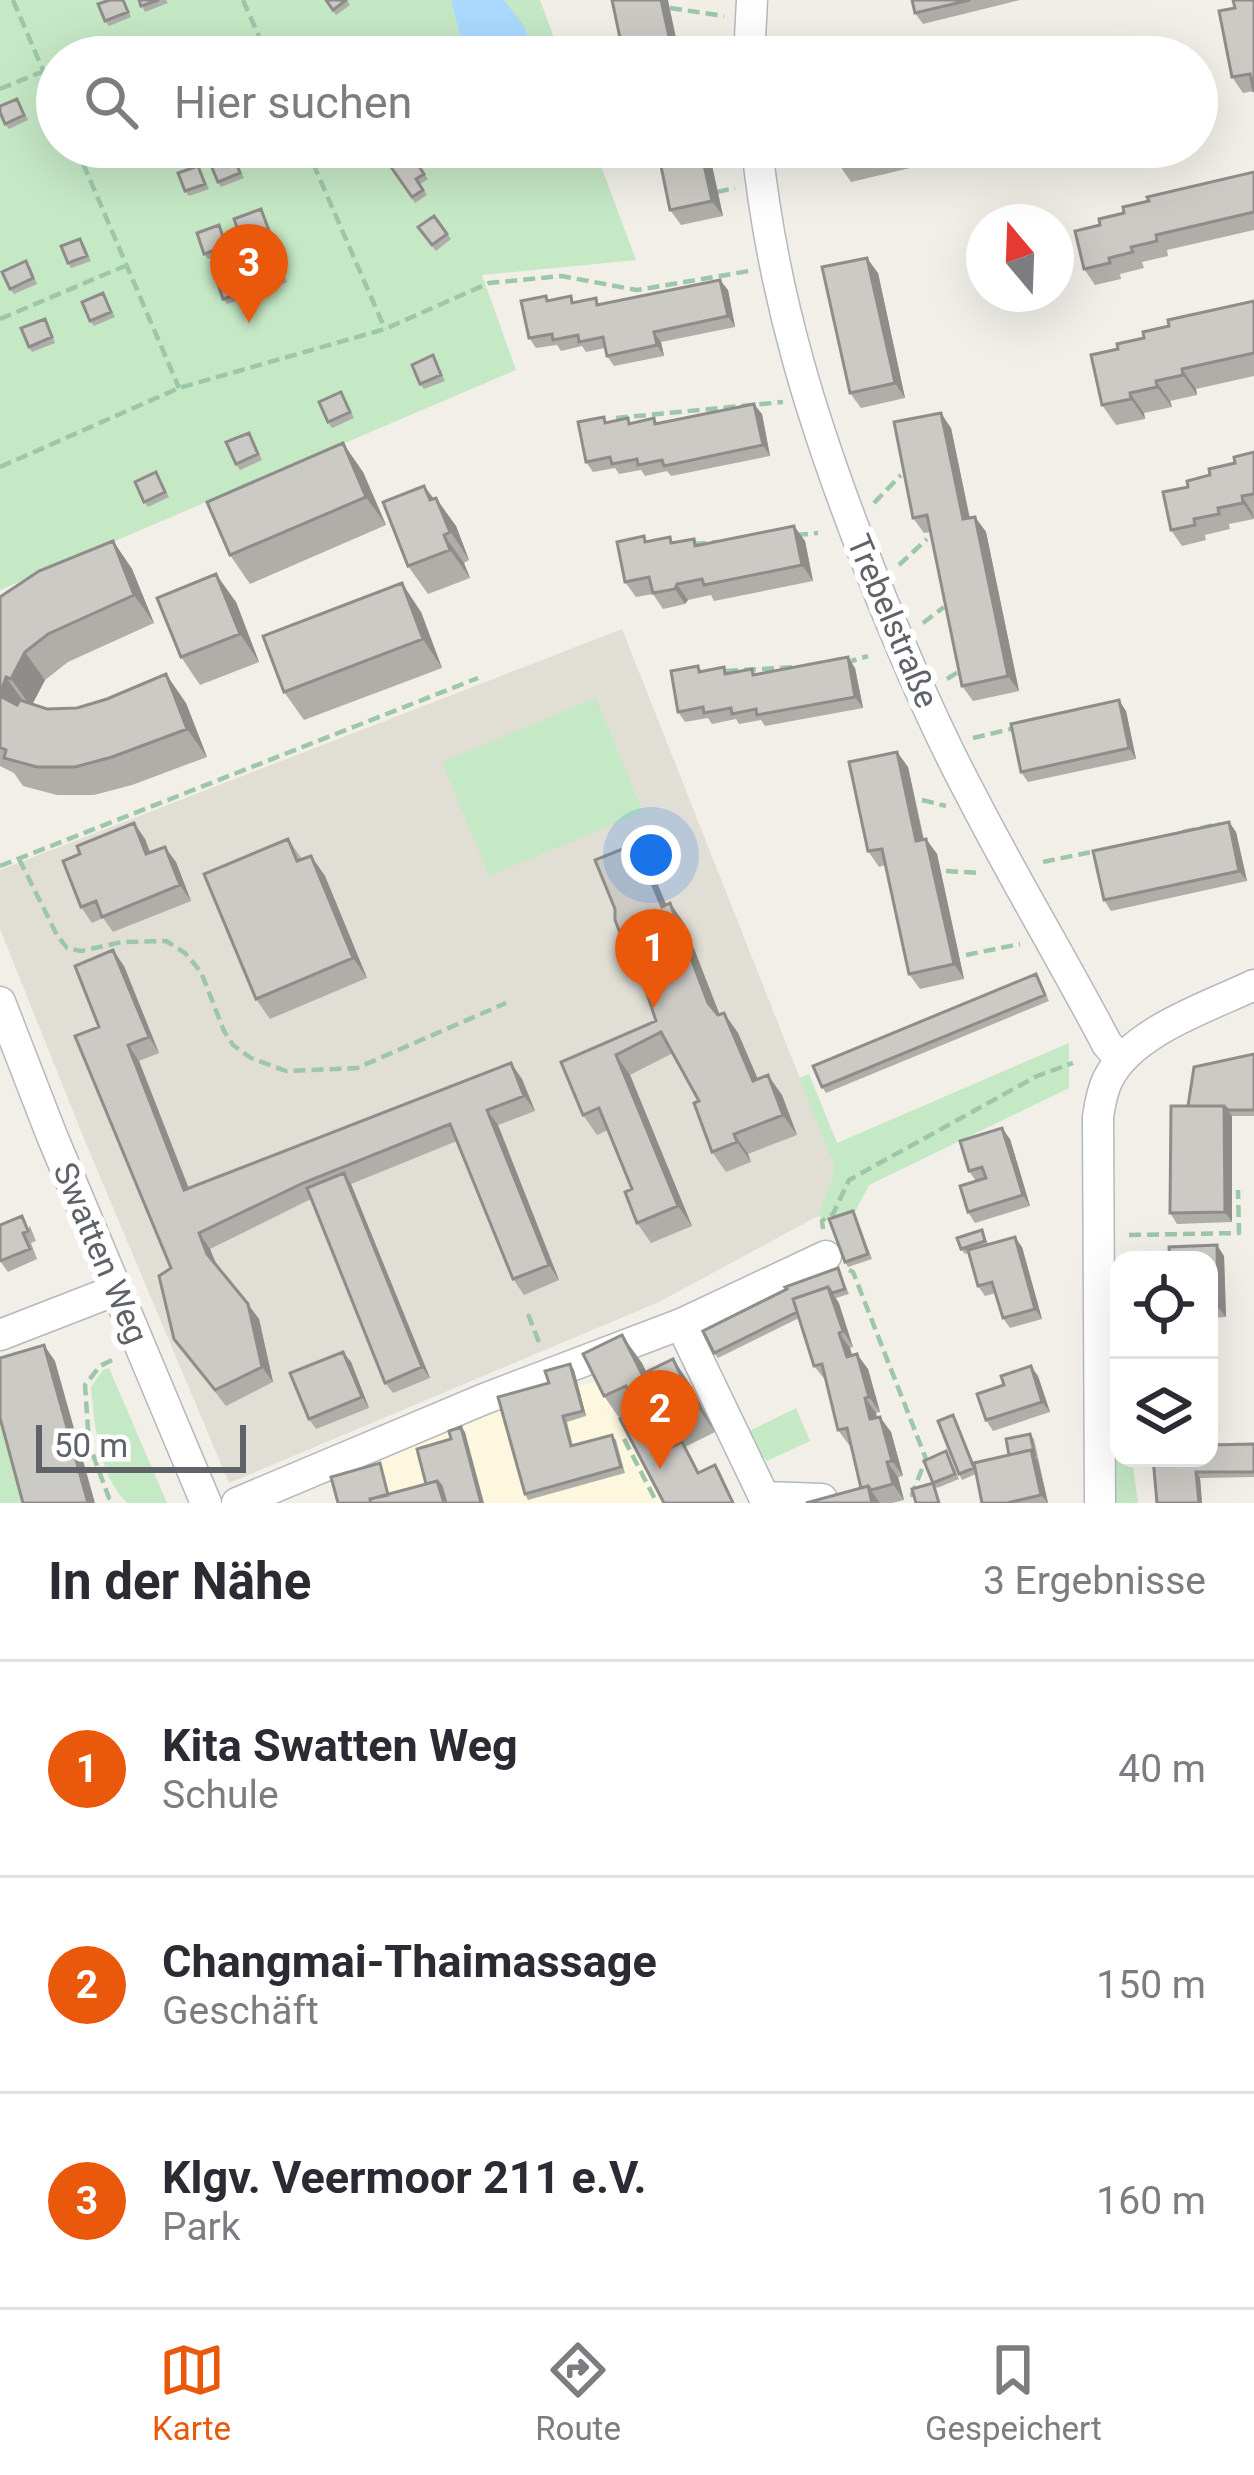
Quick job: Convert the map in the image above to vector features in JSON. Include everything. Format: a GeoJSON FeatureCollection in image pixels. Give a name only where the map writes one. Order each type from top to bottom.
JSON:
{"type":"FeatureCollection","features":[{"type":"Feature","properties":{"kind":"street","name":"Trebelstraße"},"geometry":{"type":"LineString","coordinates":[[760,168],[790,337],[807,398],[875,583],[970,795],[1107,1044],[1121,1060]]}},
{"type":"Feature","properties":{"kind":"street"},"geometry":{"type":"LineString","coordinates":[[1100,1503],[1098,1117],[1102,1094],[1121,1060],[1149,1037],[1254,985]]}},
{"type":"Feature","properties":{"kind":"street","name":"Swatten Weg"},"geometry":{"type":"LineString","coordinates":[[0,1001],[206,1503]]}},
{"type":"Feature","properties":{"kind":"street"},"geometry":{"type":"LineString","coordinates":[[237,1503],[484,1399],[681,1324],[826,1256]]}},
{"type":"Feature","properties":{"kind":"street"},"geometry":{"type":"LineString","coordinates":[[0,1335],[116,1290]]}},
{"type":"Feature","properties":{"kind":"street"},"geometry":{"type":"LineString","coordinates":[[681,1324],[764,1497],[822,1499]]}},
{"type":"Feature","properties":{"kind":"path"},"geometry":{"type":"LineString","coordinates":[[13,0],[36,53]]}},
{"type":"Feature","properties":{"kind":"path"},"geometry":{"type":"LineString","coordinates":[[243,0],[259,36]]}},
{"type":"Feature","properties":{"kind":"path"},"geometry":{"type":"LineString","coordinates":[[693,0],[696,12]]}},
{"type":"Feature","properties":{"kind":"path"},"geometry":{"type":"LineString","coordinates":[[670,8],[696,12],[744,9]]}},
{"type":"Feature","properties":{"kind":"path"},"geometry":{"type":"LineString","coordinates":[[0,89],[36,74]]}},
{"type":"Feature","properties":{"kind":"path"},"geometry":{"type":"LineString","coordinates":[[85,168],[179,388]]}},
{"type":"Feature","properties":{"kind":"path"},"geometry":{"type":"LineString","coordinates":[[316,168],[385,329]]}},
{"type":"Feature","properties":{"kind":"path"},"geometry":{"type":"LineString","coordinates":[[0,319],[127,265]]}},
{"type":"Feature","properties":{"kind":"path"},"geometry":{"type":"LineString","coordinates":[[0,467],[179,388],[385,329],[489,283],[561,276],[637,290],[759,270]]}},
{"type":"Feature","properties":{"kind":"path"},"geometry":{"type":"LineString","coordinates":[[616,418],[793,401]]}},
{"type":"Feature","properties":{"kind":"path"},"geometry":{"type":"LineString","coordinates":[[866,512],[901,475]]}},
{"type":"Feature","properties":{"kind":"path"},"geometry":{"type":"LineString","coordinates":[[796,535],[818,533]]}},
{"type":"Feature","properties":{"kind":"path"},"geometry":{"type":"LineString","coordinates":[[890,573],[927,538]]}},
{"type":"Feature","properties":{"kind":"path"},"geometry":{"type":"LineString","coordinates":[[687,544],[730,541]]}},
{"type":"Feature","properties":{"kind":"path"},"geometry":{"type":"LineString","coordinates":[[913,630],[944,607]]}},
{"type":"Feature","properties":{"kind":"path"},"geometry":{"type":"LineString","coordinates":[[840,664],[868,656]]}},
{"type":"Feature","properties":{"kind":"path"},"geometry":{"type":"LineString","coordinates":[[716,672],[799,667]]}},
{"type":"Feature","properties":{"kind":"path"},"geometry":{"type":"LineString","coordinates":[[0,866],[478,678]]}},
{"type":"Feature","properties":{"kind":"path"},"geometry":{"type":"LineString","coordinates":[[964,740],[1030,725]]}},
{"type":"Feature","properties":{"kind":"path"},"geometry":{"type":"LineString","coordinates":[[1177,833],[1219,824]]}},
{"type":"Feature","properties":{"kind":"path"},"geometry":{"type":"LineString","coordinates":[[1030,865],[1114,847]]}},
{"type":"Feature","properties":{"kind":"path"},"geometry":{"type":"LineString","coordinates":[[20,859],[67,948],[81,951],[122,942],[166,941],[184,952],[201,972],[233,1045],[251,1058],[286,1071],[357,1068],[506,1003]]}},
{"type":"Feature","properties":{"kind":"path"},"geometry":{"type":"LineString","coordinates":[[946,871],[998,873]]}},
{"type":"Feature","properties":{"kind":"path"},"geometry":{"type":"LineString","coordinates":[[966,955],[1034,941]]}},
{"type":"Feature","properties":{"kind":"path"},"geometry":{"type":"LineString","coordinates":[[914,1503],[912,1494],[926,1459],[853,1272],[826,1256],[822,1221],[833,1214],[849,1180],[1037,1076],[1072,1063]]}},
{"type":"Feature","properties":{"kind":"path"},"geometry":{"type":"LineString","coordinates":[[1129,1235],[1239,1233],[1238,1190]]}},
{"type":"Feature","properties":{"kind":"path"},"geometry":{"type":"LineString","coordinates":[[528,1314],[545,1356]]}},
{"type":"Feature","properties":{"kind":"path"},"geometry":{"type":"LineString","coordinates":[[115,1503],[88,1444],[85,1385],[100,1366],[116,1358]]}},
{"type":"Feature","properties":{"kind":"path"},"geometry":{"type":"LineString","coordinates":[[624,1439],[657,1503]]}},
{"type":"Feature","properties":{"kind":"shaded area"},"geometry":{"type":"Polygon","coordinates":[[[622,629],[835,1167],[818,1216],[659,1302],[229,1483],[0,929],[0,870],[622,629]]]}},
{"type":"Feature","properties":{"kind":"shaded area"},"geometry":{"type":"Polygon","coordinates":[[[597,1381],[664,1503],[336,1503],[331,1483],[500,1407],[597,1381]]]}},
{"type":"Feature","properties":{"kind":"green space"},"geometry":{"type":"Polygon","coordinates":[[[0,0],[540,0],[553,36],[36,36],[36,168],[602,168],[636,260],[482,275],[516,370],[0,590],[0,0]]]}},
{"type":"Feature","properties":{"kind":"green space"},"geometry":{"type":"Polygon","coordinates":[[[596,698],[643,812],[489,876],[442,762],[596,698]]]}},
{"type":"Feature","properties":{"kind":"green space"},"geometry":{"type":"Polygon","coordinates":[[[1069,1043],[1069,1088],[869,1185],[855,1212],[830,1222],[818,1216],[835,1167],[799,1078],[809,1074],[837,1143],[1069,1043]]]}},
{"type":"Feature","properties":{"kind":"green space"},"geometry":{"type":"Polygon","coordinates":[[[109,1368],[167,1503],[127,1503],[110,1478],[100,1449],[91,1387],[109,1368]]]}},
{"type":"Feature","properties":{"kind":"green space"},"geometry":{"type":"Polygon","coordinates":[[[796,1408],[810,1441],[767,1461],[743,1434],[796,1408]]]}},
{"type":"Feature","properties":{"kind":"green space"},"geometry":{"type":"Polygon","coordinates":[[[0,1422],[23,1503],[0,1503],[0,1422]]]}},
{"type":"Feature","properties":{"kind":"green space"},"geometry":{"type":"Polygon","coordinates":[[[1115,1467],[1133,1467],[1138,1503],[1112,1503],[1115,1467]]]}},
{"type":"Feature","properties":{"kind":"water"},"geometry":{"type":"Polygon","coordinates":[[[451,0],[504,0],[528,36],[460,36],[451,0]]]}},
{"type":"Feature","properties":{"kind":"building"},"geometry":{"type":"Polygon","coordinates":[[[123,0],[128,12],[105,21],[98,4],[123,0]]]}},
{"type":"Feature","properties":{"kind":"building"},"geometry":{"type":"Polygon","coordinates":[[[326,0],[346,0],[333,10],[326,0]]]}},
{"type":"Feature","properties":{"kind":"building"},"geometry":{"type":"Polygon","coordinates":[[[612,0],[661,0],[669,36],[620,36],[612,0]]]}},
{"type":"Feature","properties":{"kind":"building"},"geometry":{"type":"Polygon","coordinates":[[[912,0],[970,0],[915,13],[912,0]]]}},
{"type":"Feature","properties":{"kind":"building"},"geometry":{"type":"Polygon","coordinates":[[[1233,0],[1254,0],[1254,92],[1250,74],[1232,77],[1219,11],[1235,8],[1233,0]]]}},
{"type":"Feature","properties":{"kind":"building"},"geometry":{"type":"Polygon","coordinates":[[[17,99],[24,115],[5,124],[0,106],[17,99]]]}},
{"type":"Feature","properties":{"kind":"building"},"geometry":{"type":"Polygon","coordinates":[[[199,168],[205,184],[185,191],[178,173],[199,168]]]}},
{"type":"Feature","properties":{"kind":"building"},"geometry":{"type":"Polygon","coordinates":[[[212,168],[238,168],[240,173],[218,182],[212,168]]]}},
{"type":"Feature","properties":{"kind":"building"},"geometry":{"type":"Polygon","coordinates":[[[392,168],[420,168],[424,174],[416,179],[423,190],[412,197],[392,168]]]}},
{"type":"Feature","properties":{"kind":"building"},"geometry":{"type":"Polygon","coordinates":[[[661,168],[705,168],[712,201],[670,210],[661,168]]]}},
{"type":"Feature","properties":{"kind":"building"},"geometry":{"type":"Polygon","coordinates":[[[1254,172],[1254,212],[1156,235],[1157,241],[1131,247],[1133,252],[1109,258],[1110,263],[1084,269],[1075,231],[1100,225],[1099,219],[1124,213],[1123,207],[1149,201],[1147,197],[1254,172]]]}},
{"type":"Feature","properties":{"kind":"building"},"geometry":{"type":"Polygon","coordinates":[[[261,209],[268,228],[241,238],[234,219],[261,209]]]}},
{"type":"Feature","properties":{"kind":"building"},"geometry":{"type":"Polygon","coordinates":[[[434,216],[447,234],[432,245],[418,227],[434,216]]]}},
{"type":"Feature","properties":{"kind":"building"},"geometry":{"type":"Polygon","coordinates":[[[219,225],[226,246],[204,254],[197,233],[219,225]]]}},
{"type":"Feature","properties":{"kind":"building"},"geometry":{"type":"Polygon","coordinates":[[[80,239],[87,256],[68,263],[61,246],[80,239]]]}},
{"type":"Feature","properties":{"kind":"building"},"geometry":{"type":"Polygon","coordinates":[[[275,256],[283,277],[262,286],[254,265],[275,256]]]}},
{"type":"Feature","properties":{"kind":"building"},"geometry":{"type":"Polygon","coordinates":[[[867,258],[895,383],[850,393],[822,267],[867,258]]]}},
{"type":"Feature","properties":{"kind":"building"},"geometry":{"type":"Polygon","coordinates":[[[26,261],[33,278],[10,289],[2,272],[26,261]]]}},
{"type":"Feature","properties":{"kind":"building"},"geometry":{"type":"Polygon","coordinates":[[[237,270],[245,292],[223,299],[216,278],[237,270]]]}},
{"type":"Feature","properties":{"kind":"building"},"geometry":{"type":"Polygon","coordinates":[[[720,280],[728,316],[654,332],[657,345],[607,356],[603,337],[579,342],[578,335],[529,338],[521,301],[571,296],[572,303],[596,298],[597,305],[720,280]]]}},
{"type":"Feature","properties":{"kind":"building"},"geometry":{"type":"Polygon","coordinates":[[[103,293],[111,312],[90,321],[82,302],[103,293]]]}},
{"type":"Feature","properties":{"kind":"building"},"geometry":{"type":"Polygon","coordinates":[[[1254,301],[1254,353],[1182,369],[1183,375],[1156,381],[1157,387],[1130,393],[1131,399],[1102,405],[1091,355],[1144,338],[1143,332],[1169,326],[1168,320],[1254,301]]]}},
{"type":"Feature","properties":{"kind":"building"},"geometry":{"type":"Polygon","coordinates":[[[45,319],[52,337],[29,347],[21,328],[45,319]]]}},
{"type":"Feature","properties":{"kind":"building"},"geometry":{"type":"Polygon","coordinates":[[[433,355],[441,375],[420,384],[412,365],[433,355]]]}},
{"type":"Feature","properties":{"kind":"building"},"geometry":{"type":"Polygon","coordinates":[[[341,392],[350,412],[328,422],[319,402],[341,392]]]}},
{"type":"Feature","properties":{"kind":"building"},"geometry":{"type":"Polygon","coordinates":[[[754,404],[763,445],[664,466],[662,460],[638,465],[637,459],[612,464],[610,457],[586,462],[578,422],[604,417],[605,423],[628,418],[629,424],[654,418],[655,424],[754,404]]]}},
{"type":"Feature","properties":{"kind":"building"},"geometry":{"type":"Polygon","coordinates":[[[941,413],[963,519],[975,517],[1008,676],[962,686],[927,515],[913,518],[894,422],[941,413]]]}},
{"type":"Feature","properties":{"kind":"building"},"geometry":{"type":"Polygon","coordinates":[[[249,433],[258,454],[236,464],[226,442],[249,433]]]}},
{"type":"Feature","properties":{"kind":"building"},"geometry":{"type":"Polygon","coordinates":[[[343,443],[366,497],[230,555],[207,502],[343,443]]]}},
{"type":"Feature","properties":{"kind":"building"},"geometry":{"type":"Polygon","coordinates":[[[1254,452],[1254,494],[1242,496],[1243,503],[1218,508],[1219,514],[1194,519],[1195,525],[1171,530],[1163,492],[1188,487],[1187,481],[1210,475],[1209,469],[1254,452]]]}},
{"type":"Feature","properties":{"kind":"building"},"geometry":{"type":"Polygon","coordinates":[[[156,472],[165,492],[144,502],[135,482],[156,472]]]}},
{"type":"Feature","properties":{"kind":"building"},"geometry":{"type":"Polygon","coordinates":[[[424,486],[430,500],[436,498],[450,532],[444,535],[450,550],[408,566],[383,502],[424,486]]]}},
{"type":"Feature","properties":{"kind":"building"},"geometry":{"type":"Polygon","coordinates":[[[794,526],[802,565],[704,585],[702,579],[653,593],[649,577],[625,582],[617,542],[670,537],[671,543],[694,539],[695,546],[794,526]]]}},
{"type":"Feature","properties":{"kind":"building"},"geometry":{"type":"Polygon","coordinates":[[[113,541],[134,595],[48,634],[25,652],[11,679],[6,677],[0,695],[0,597],[39,571],[113,541]]]}},
{"type":"Feature","properties":{"kind":"building"},"geometry":{"type":"Polygon","coordinates":[[[216,574],[240,634],[181,657],[157,598],[216,574]]]}},
{"type":"Feature","properties":{"kind":"building"},"geometry":{"type":"Polygon","coordinates":[[[402,583],[423,639],[284,692],[263,636],[402,583]]]}},
{"type":"Feature","properties":{"kind":"building"},"geometry":{"type":"Polygon","coordinates":[[[848,657],[855,697],[757,715],[756,709],[732,714],[731,708],[678,712],[671,671],[724,667],[725,674],[752,669],[753,675],[848,657]]]}},
{"type":"Feature","properties":{"kind":"building"},"geometry":{"type":"Polygon","coordinates":[[[166,674],[187,729],[75,767],[37,767],[4,758],[0,696],[17,705],[20,700],[47,709],[77,708],[166,674]]]}},
{"type":"Feature","properties":{"kind":"building"},"geometry":{"type":"Polygon","coordinates":[[[1119,700],[1129,748],[1021,772],[1011,724],[1119,700]]]}},
{"type":"Feature","properties":{"kind":"building"},"geometry":{"type":"Polygon","coordinates":[[[897,752],[916,841],[926,839],[954,964],[909,974],[882,849],[868,851],[849,762],[897,752]]]}},
{"type":"Feature","properties":{"kind":"building"},"geometry":{"type":"Polygon","coordinates":[[[1229,822],[1239,871],[1104,900],[1093,851],[1229,822]]]}},
{"type":"Feature","properties":{"kind":"building"},"geometry":{"type":"Polygon","coordinates":[[[134,823],[146,854],[165,847],[180,885],[102,917],[96,901],[81,907],[63,861],[80,854],[77,846],[134,823]]]}},
{"type":"Feature","properties":{"kind":"building"},"geometry":{"type":"Polygon","coordinates":[[[288,839],[297,861],[311,856],[353,958],[256,999],[204,874],[288,839]]]}},
{"type":"Feature","properties":{"kind":"building"},"geometry":{"type":"Polygon","coordinates":[[[635,844],[662,907],[670,903],[708,1003],[718,1015],[724,1013],[753,1081],[768,1075],[783,1115],[734,1134],[737,1142],[712,1152],[694,1103],[699,1101],[661,1032],[616,1055],[678,1206],[637,1223],[625,1192],[632,1189],[599,1108],[583,1115],[561,1062],[656,1021],[629,938],[620,933],[595,860],[635,844]]]}},
{"type":"Feature","properties":{"kind":"building"},"geometry":{"type":"Polygon","coordinates":[[[113,950],[149,1037],[128,1045],[184,1190],[511,1063],[524,1096],[487,1110],[549,1265],[513,1279],[450,1124],[303,1183],[199,1233],[207,1254],[248,1304],[262,1367],[215,1390],[174,1339],[159,1276],[171,1268],[75,1036],[99,1027],[75,966],[113,950]]]}},
{"type":"Feature","properties":{"kind":"building"},"geometry":{"type":"Polygon","coordinates":[[[1036,974],[1045,995],[822,1087],[813,1066],[1036,974]]]}},
{"type":"Feature","properties":{"kind":"building"},"geometry":{"type":"Polygon","coordinates":[[[1254,1054],[1254,1110],[1188,1106],[1194,1067],[1254,1054]]]}},
{"type":"Feature","properties":{"kind":"building"},"geometry":{"type":"Polygon","coordinates":[[[1171,1106],[1224,1106],[1225,1212],[1170,1213],[1171,1106]]]}},
{"type":"Feature","properties":{"kind":"building"},"geometry":{"type":"Polygon","coordinates":[[[1002,1128],[1023,1195],[968,1212],[960,1186],[986,1178],[982,1167],[969,1171],[960,1141],[1002,1128]]]}},
{"type":"Feature","properties":{"kind":"building"},"geometry":{"type":"Polygon","coordinates":[[[344,1173],[422,1367],[385,1383],[307,1188],[344,1173]]]}},
{"type":"Feature","properties":{"kind":"building"},"geometry":{"type":"Polygon","coordinates":[[[853,1211],[868,1254],[845,1262],[829,1219],[853,1211]]]}},
{"type":"Feature","properties":{"kind":"building"},"geometry":{"type":"Polygon","coordinates":[[[22,1216],[30,1249],[0,1261],[0,1225],[22,1216]]]}},
{"type":"Feature","properties":{"kind":"building"},"geometry":{"type":"Polygon","coordinates":[[[982,1230],[985,1241],[961,1249],[957,1238],[982,1230]]]}},
{"type":"Feature","properties":{"kind":"building"},"geometry":{"type":"Polygon","coordinates":[[[1015,1237],[1035,1309],[1003,1318],[992,1282],[978,1286],[968,1250],[1015,1237]]]}},
{"type":"Feature","properties":{"kind":"building"},"geometry":{"type":"Polygon","coordinates":[[[1217,1245],[1217,1251],[1169,1251],[1169,1247],[1217,1245]]]}},
{"type":"Feature","properties":{"kind":"building"},"geometry":{"type":"Polygon","coordinates":[[[838,1268],[845,1289],[832,1293],[828,1287],[793,1299],[797,1312],[714,1353],[703,1331],[785,1287],[838,1268]]]}},
{"type":"Feature","properties":{"kind":"building"},"geometry":{"type":"Polygon","coordinates":[[[828,1287],[847,1357],[857,1354],[870,1419],[880,1417],[892,1461],[887,1462],[893,1484],[871,1490],[861,1488],[847,1428],[838,1430],[822,1364],[814,1366],[793,1299],[828,1287]]]}},
{"type":"Feature","properties":{"kind":"building"},"geometry":{"type":"Polygon","coordinates":[[[622,1335],[642,1374],[673,1359],[695,1404],[647,1428],[626,1386],[604,1396],[583,1354],[622,1335]]]}},
{"type":"Feature","properties":{"kind":"building"},"geometry":{"type":"Polygon","coordinates":[[[44,1345],[88,1503],[23,1503],[0,1418],[0,1358],[44,1345]]]}},
{"type":"Feature","properties":{"kind":"building"},"geometry":{"type":"Polygon","coordinates":[[[343,1352],[362,1397],[309,1419],[290,1373],[343,1352]]]}},
{"type":"Feature","properties":{"kind":"building"},"geometry":{"type":"Polygon","coordinates":[[[570,1364],[583,1411],[563,1416],[571,1446],[612,1435],[621,1467],[525,1494],[498,1397],[549,1383],[545,1371],[570,1364]]]}},
{"type":"Feature","properties":{"kind":"building"},"geometry":{"type":"Polygon","coordinates":[[[1031,1366],[1042,1402],[986,1420],[977,1394],[1004,1385],[1001,1376],[1031,1366]]]}},
{"type":"Feature","properties":{"kind":"building"},"geometry":{"type":"Polygon","coordinates":[[[638,1411],[663,1451],[682,1442],[698,1473],[715,1465],[733,1503],[664,1503],[620,1419],[638,1411]]]}},
{"type":"Feature","properties":{"kind":"building"},"geometry":{"type":"Polygon","coordinates":[[[953,1415],[974,1468],[959,1474],[938,1421],[953,1415]]]}},
{"type":"Feature","properties":{"kind":"building"},"geometry":{"type":"Polygon","coordinates":[[[461,1427],[481,1503],[446,1503],[437,1481],[426,1484],[417,1449],[451,1439],[449,1431],[461,1427]]]}},
{"type":"Feature","properties":{"kind":"building"},"geometry":{"type":"Polygon","coordinates":[[[1030,1434],[1035,1456],[1031,1450],[1009,1455],[1006,1439],[1030,1434]]]}},
{"type":"Feature","properties":{"kind":"building"},"geometry":{"type":"Polygon","coordinates":[[[1254,1444],[1254,1472],[1196,1472],[1199,1503],[1157,1503],[1154,1467],[1218,1467],[1218,1445],[1254,1444]]]}},
{"type":"Feature","properties":{"kind":"building"},"geometry":{"type":"Polygon","coordinates":[[[1031,1450],[1041,1495],[982,1503],[974,1463],[1031,1450]]]}},
{"type":"Feature","properties":{"kind":"building"},"geometry":{"type":"Polygon","coordinates":[[[946,1451],[955,1474],[933,1483],[924,1461],[946,1451]]]}},
{"type":"Feature","properties":{"kind":"building"},"geometry":{"type":"Polygon","coordinates":[[[380,1463],[388,1495],[370,1499],[371,1503],[338,1503],[331,1477],[380,1463]]]}},
{"type":"Feature","properties":{"kind":"building"},"geometry":{"type":"Polygon","coordinates":[[[437,1481],[444,1503],[371,1503],[370,1499],[437,1481]]]}},
{"type":"Feature","properties":{"kind":"building"},"geometry":{"type":"Polygon","coordinates":[[[933,1483],[939,1503],[916,1503],[912,1489],[933,1483]]]}},
{"type":"Feature","properties":{"kind":"building"},"geometry":{"type":"Polygon","coordinates":[[[868,1486],[872,1503],[806,1503],[868,1486]]]}},
{"type":"Feature","properties":{"kind":"place","name":"Klgv. Veermoor 211 e.V."},"geometry":{"type":"Point","coordinates":[249,323]}},
{"type":"Feature","properties":{"kind":"place","name":"Kita Swatten Weg"},"geometry":{"type":"Point","coordinates":[654,1008]}},
{"type":"Feature","properties":{"kind":"place","name":"Changmai-Thaimassage"},"geometry":{"type":"Point","coordinates":[660,1469]}}]}
